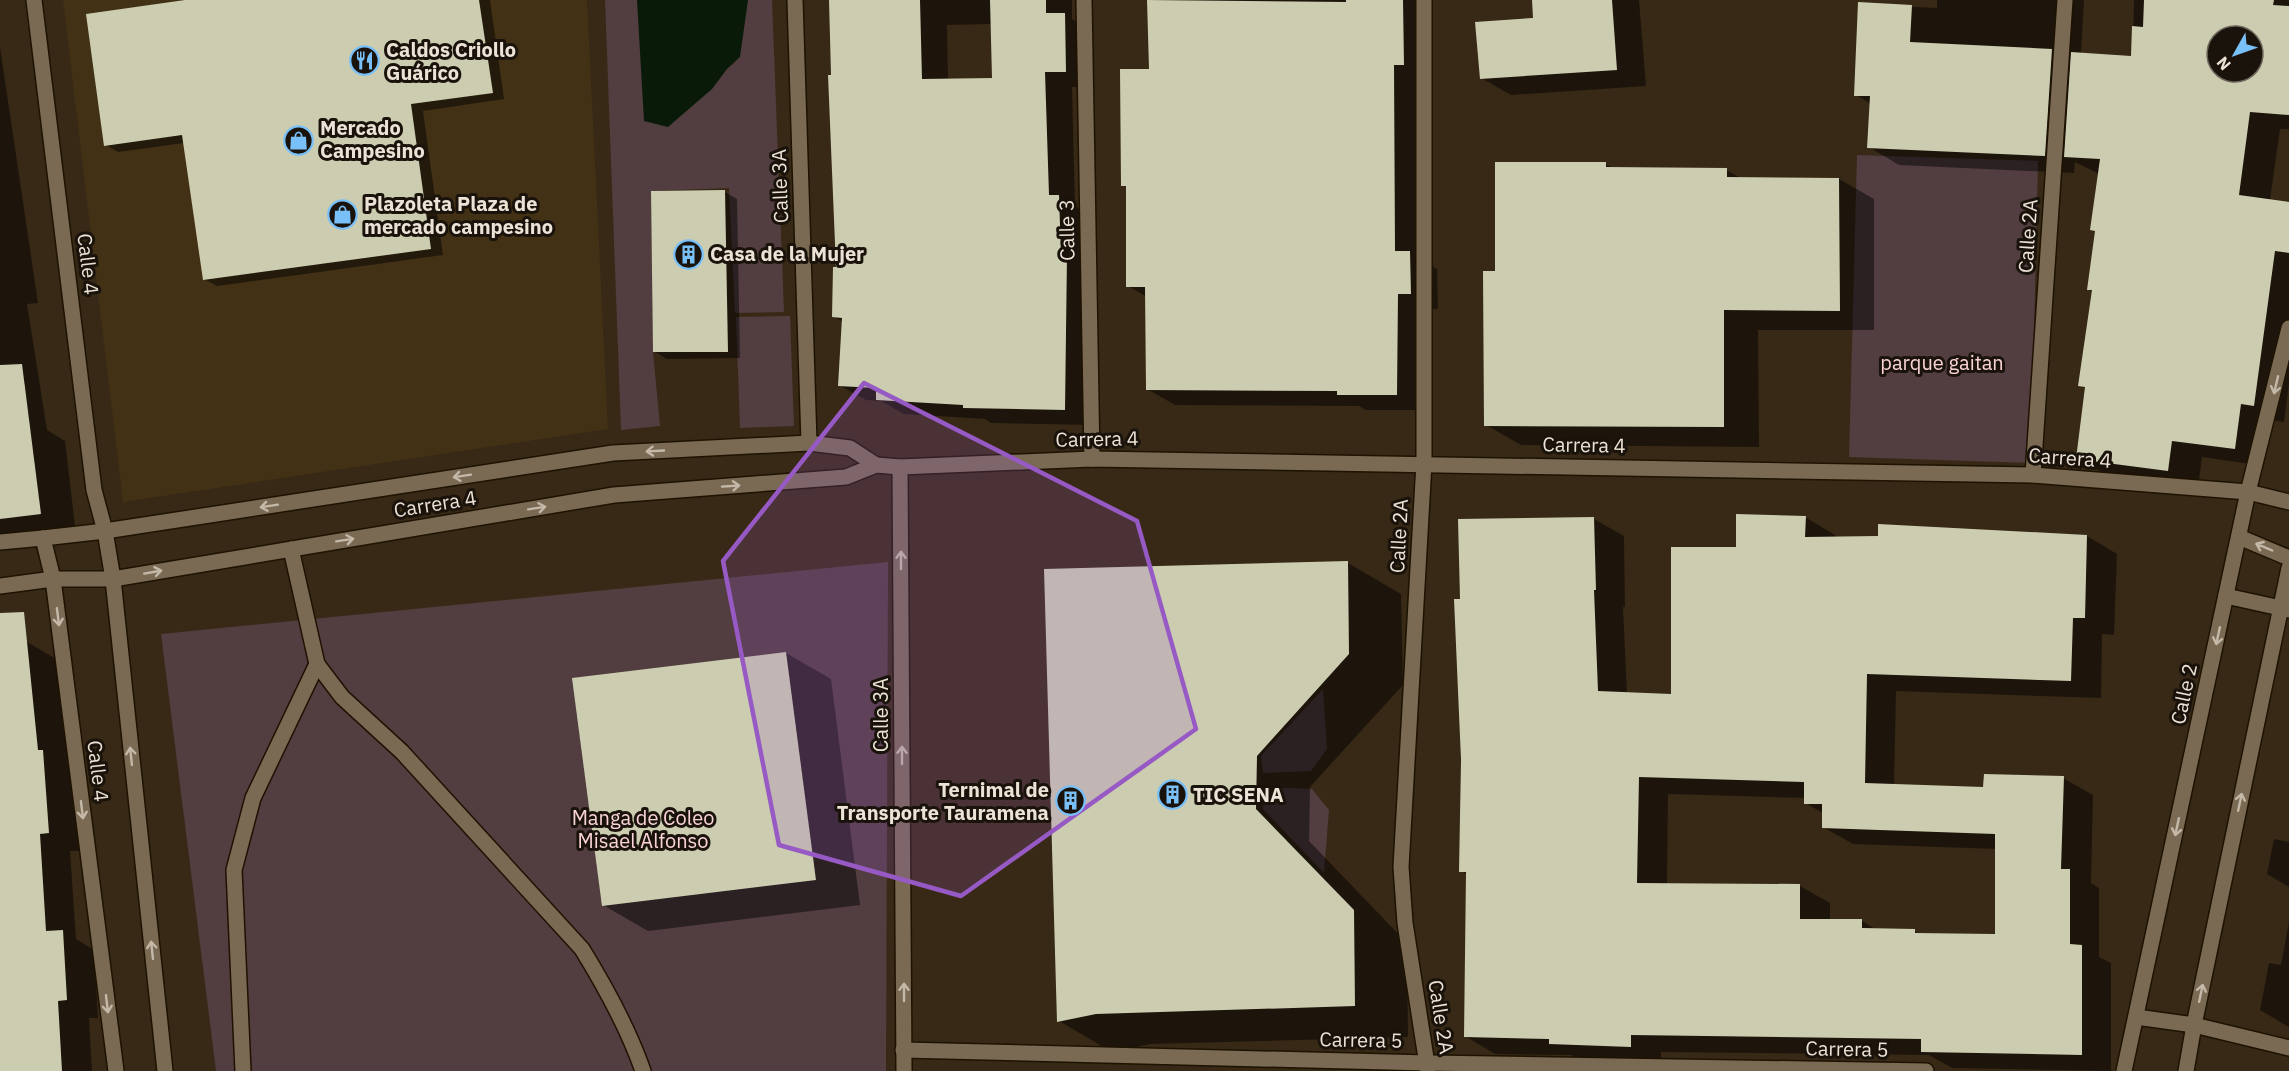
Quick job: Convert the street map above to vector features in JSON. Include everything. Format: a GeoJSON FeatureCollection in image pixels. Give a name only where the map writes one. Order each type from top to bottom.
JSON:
{"type":"FeatureCollection","features":[{"type":"Feature","properties":{"kind":"street","name":"Calle 4"},"geometry":{"type":"LineString","coordinates":[[34,0],[94,490],[105,531],[113,579],[165,1071]]}},
{"type":"Feature","properties":{"kind":"street","name":"Calle 3A"},"geometry":{"type":"LineString","coordinates":[[795,0],[809,444]]}},
{"type":"Feature","properties":{"kind":"street","name":"Calle 3"},"geometry":{"type":"LineString","coordinates":[[1084,0],[1092,459]]}},
{"type":"Feature","properties":{"kind":"street","name":"Calle 2A"},"geometry":{"type":"LineString","coordinates":[[1424,0],[1424,463],[1401,867],[1408,946],[1428,1067]]}},
{"type":"Feature","properties":{"kind":"street","name":"Calle 2A"},"geometry":{"type":"LineString","coordinates":[[2033,475],[2065,0]]}},
{"type":"Feature","properties":{"kind":"street","name":"Calle 2"},"geometry":{"type":"LineString","coordinates":[[2124,1071],[2248,492],[2289,328]]}},
{"type":"Feature","properties":{"kind":"street","name":"Carrera 4"},"geometry":{"type":"LineString","coordinates":[[105,531],[613,453],[809,444],[850,448],[876,465]]}},
{"type":"Feature","properties":{"kind":"street","name":"Carrera 4"},"geometry":{"type":"LineString","coordinates":[[0,586],[53,579],[113,579],[614,495],[846,477],[876,465],[900,467],[1092,459],[2033,475],[2248,492],[2289,502]]}},
{"type":"Feature","properties":{"kind":"street","name":"Calle 3A"},"geometry":{"type":"LineString","coordinates":[[900,467],[904,1071]]}},
{"type":"Feature","properties":{"kind":"street"},"geometry":{"type":"LineString","coordinates":[[0,542],[105,531]]}},
{"type":"Feature","properties":{"kind":"street"},"geometry":{"type":"LineString","coordinates":[[2239,537],[2289,558]]}},
{"type":"Feature","properties":{"kind":"street","name":"Calle 4"},"geometry":{"type":"LineString","coordinates":[[43,538],[53,579],[116,1071]]}},
{"type":"Feature","properties":{"kind":"street"},"geometry":{"type":"LineString","coordinates":[[291,549],[317,664],[342,697],[402,752],[582,949],[618,1012],[633,1042],[643,1071]]}},
{"type":"Feature","properties":{"kind":"street"},"geometry":{"type":"LineString","coordinates":[[2186,1071],[2194,1025],[2285,609],[2289,568]]}},
{"type":"Feature","properties":{"kind":"street"},"geometry":{"type":"LineString","coordinates":[[2226,596],[2285,609]]}},
{"type":"Feature","properties":{"kind":"street"},"geometry":{"type":"LineString","coordinates":[[243,1071],[234,870],[253,798],[317,664]]}},
{"type":"Feature","properties":{"kind":"street"},"geometry":{"type":"LineString","coordinates":[[2136,1017],[2194,1025],[2289,1048]]}},
{"type":"Feature","properties":{"kind":"street","name":"Carrera 5"},"geometry":{"type":"LineString","coordinates":[[903,1050],[1428,1067],[1926,1071]]}},
{"type":"Feature","properties":{"kind":"highlighted area"},"geometry":{"type":"Polygon","coordinates":[[[864,383],[1137,521],[1196,729],[961,896],[779,845],[723,561],[864,383]]]}},
{"type":"Feature","properties":{"kind":"shaded area","name":"Plazoleta Plaza de mercado campesino"},"geometry":{"type":"Polygon","coordinates":[[[63,0],[587,0],[608,429],[123,502],[63,0]]]}},
{"type":"Feature","properties":{"kind":"shaded area"},"geometry":{"type":"Polygon","coordinates":[[[637,0],[748,0],[740,57],[727,69],[712,89],[668,127],[644,121],[637,0]]]}},
{"type":"Feature","properties":{"kind":"green space"},"geometry":{"type":"Polygon","coordinates":[[[605,0],[772,0],[784,312],[735,313],[729,188],[651,191],[653,352],[660,426],[621,430],[605,0]]]}},
{"type":"Feature","properties":{"kind":"green space","name":"parque gaitan"},"geometry":{"type":"Polygon","coordinates":[[[1857,155],[2038,161],[2031,463],[1849,457],[1857,155]]]}},
{"type":"Feature","properties":{"kind":"green space"},"geometry":{"type":"Polygon","coordinates":[[[790,316],[794,426],[740,428],[736,317],[790,316]]]}},
{"type":"Feature","properties":{"kind":"green space","name":"Manga de Coleo Misael Alfonso"},"geometry":{"type":"Polygon","coordinates":[[[888,562],[886,1071],[216,1071],[161,634],[888,562]]]}},
{"type":"Feature","properties":{"kind":"green space"},"geometry":{"type":"Polygon","coordinates":[[[1323,689],[1327,749],[1311,771],[1263,773],[1261,756],[1323,689]]]}},
{"type":"Feature","properties":{"kind":"green space"},"geometry":{"type":"Polygon","coordinates":[[[1264,787],[1312,789],[1329,810],[1324,873],[1263,809],[1264,787]]]}},
{"type":"Feature","properties":{"kind":"building","name":"Mercado Campesino"},"geometry":{"type":"Polygon","coordinates":[[[185,0],[479,0],[493,93],[411,104],[431,249],[203,280],[182,135],[104,146],[86,14],[185,0]]]}},
{"type":"Feature","properties":{"kind":"building"},"geometry":{"type":"Polygon","coordinates":[[[829,0],[920,0],[922,79],[992,78],[990,0],[1046,0],[1046,13],[1065,13],[1066,72],[1045,72],[1049,195],[1059,195],[1061,255],[1067,255],[1065,410],[963,408],[963,405],[876,400],[876,388],[838,386],[842,318],[832,317],[833,267],[836,267],[828,75],[831,75],[829,0]]]}},
{"type":"Feature","properties":{"kind":"building"},"geometry":{"type":"Polygon","coordinates":[[[1147,0],[1346,2],[1346,0],[1403,0],[1404,65],[1394,65],[1395,251],[1410,251],[1411,294],[1398,294],[1397,395],[1337,395],[1337,391],[1146,390],[1145,287],[1126,287],[1126,186],[1121,186],[1120,69],[1149,69],[1147,0]]]}},
{"type":"Feature","properties":{"kind":"building"},"geometry":{"type":"Polygon","coordinates":[[[1532,0],[1612,0],[1617,70],[1480,79],[1475,22],[1533,18],[1532,0]]]}},
{"type":"Feature","properties":{"kind":"building"},"geometry":{"type":"Polygon","coordinates":[[[2144,0],[2274,0],[2273,5],[2289,6],[2289,115],[2250,112],[2239,195],[2289,202],[2289,253],[2275,251],[2254,406],[2241,404],[2235,449],[2172,441],[2168,471],[2076,459],[2085,387],[2078,386],[2092,290],[2087,290],[2095,231],[2090,230],[2100,159],[2064,157],[2071,52],[2131,56],[2132,26],[2143,27],[2144,0]]]}},
{"type":"Feature","properties":{"kind":"building"},"geometry":{"type":"Polygon","coordinates":[[[1858,2],[1912,5],[1910,42],[2052,49],[2045,156],[1867,148],[1870,96],[1854,96],[1858,2]]]}},
{"type":"Feature","properties":{"kind":"building"},"geometry":{"type":"Polygon","coordinates":[[[1495,162],[1606,162],[1606,167],[1727,168],[1727,177],[1839,178],[1840,311],[1724,310],[1724,427],[1484,426],[1483,271],[1495,271],[1495,162]]]}},
{"type":"Feature","properties":{"kind":"building","name":"Casa de la Mujer"},"geometry":{"type":"Polygon","coordinates":[[[725,190],[728,352],[653,352],[651,191],[725,190]]]}},
{"type":"Feature","properties":{"kind":"building"},"geometry":{"type":"Polygon","coordinates":[[[22,364],[41,514],[0,519],[0,365],[22,364]]]}},
{"type":"Feature","properties":{"kind":"building"},"geometry":{"type":"Polygon","coordinates":[[[1736,514],[1806,516],[1805,537],[1878,536],[1878,524],[2087,535],[2085,618],[2073,618],[2071,681],[1867,674],[1865,783],[1983,787],[1984,774],[2064,776],[2061,869],[2070,869],[2070,944],[2082,945],[2082,1055],[1921,1052],[1921,1039],[1631,1035],[1631,1047],[1549,1044],[1549,1039],[1464,1037],[1466,872],[1459,872],[1461,760],[1454,599],[1460,599],[1458,519],[1594,517],[1598,691],[1671,694],[1671,547],[1736,547],[1736,514]],[[1639,777],[1637,883],[1800,884],[1800,919],[1862,919],[1862,928],[1915,929],[1915,933],[1995,934],[1995,834],[1822,828],[1822,804],[1804,804],[1804,782],[1639,777]]]}},
{"type":"Feature","properties":{"kind":"building","name":"TIC SENA"},"geometry":{"type":"Polygon","coordinates":[[[1348,561],[1349,654],[1257,756],[1256,809],[1354,910],[1355,1006],[1096,1014],[1057,1022],[1044,569],[1348,561]]]}},
{"type":"Feature","properties":{"kind":"building"},"geometry":{"type":"Polygon","coordinates":[[[24,612],[38,750],[43,750],[49,833],[40,834],[46,931],[63,930],[67,1000],[58,1001],[62,1071],[0,1071],[0,613],[24,612]]]}},
{"type":"Feature","properties":{"kind":"building"},"geometry":{"type":"Polygon","coordinates":[[[786,652],[816,880],[602,906],[572,678],[786,652]]]}},
{"type":"Feature","properties":{"kind":"place","name":"Caldos Criollo Guárico"},"geometry":{"type":"Point","coordinates":[365,61]}},
{"type":"Feature","properties":{"kind":"place","name":"Mercado Campesino"},"geometry":{"type":"Point","coordinates":[299,140]}},
{"type":"Feature","properties":{"kind":"place","name":"Plazoleta Plaza de mercado campesino"},"geometry":{"type":"Point","coordinates":[343,215]}},
{"type":"Feature","properties":{"kind":"place","name":"Casa de la Mujer"},"geometry":{"type":"Point","coordinates":[689,254]}},
{"type":"Feature","properties":{"kind":"place","name":"TIC SENA"},"geometry":{"type":"Point","coordinates":[1172,795]}},
{"type":"Feature","properties":{"kind":"place","name":"Ternimal de Transporte Tauramena"},"geometry":{"type":"Point","coordinates":[1070,801]}}]}
